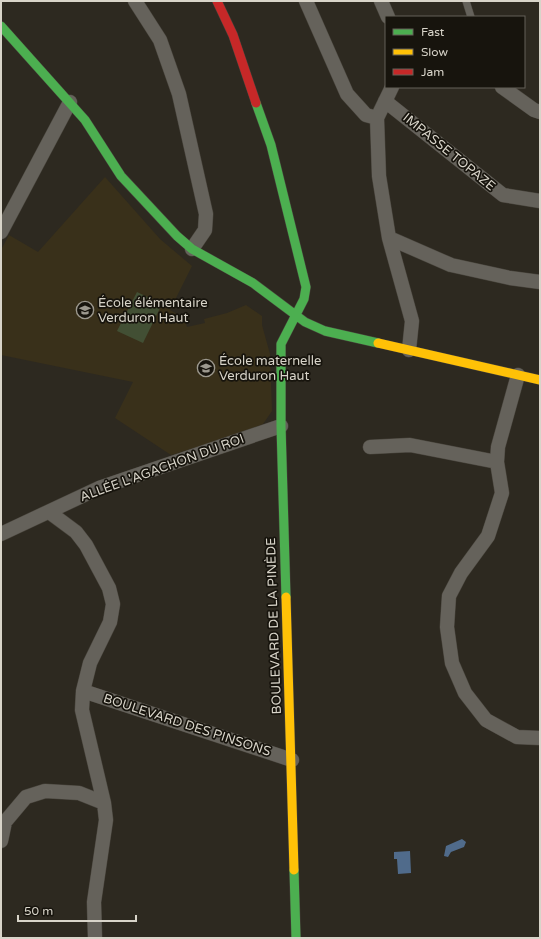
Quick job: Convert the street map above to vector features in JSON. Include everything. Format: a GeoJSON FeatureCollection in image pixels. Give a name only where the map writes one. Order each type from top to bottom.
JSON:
{"type":"FeatureCollection","features":[{"type":"Feature","properties":{"kind":"street"},"geometry":{"type":"LineString","coordinates":[[135,1],[160,40],[179,94],[206,214],[205,230],[192,249]]}},
{"type":"Feature","properties":{"kind":"street","name":"BOULEVARD DE LA PINÈDE"},"geometry":{"type":"LineString","coordinates":[[217,1],[233,35],[271,144],[306,287],[306,293],[296,316],[281,344],[281,426],[292,760],[296,938]]}},
{"type":"Feature","properties":{"kind":"street"},"geometry":{"type":"LineString","coordinates":[[306,1],[347,94],[366,115],[377,118]]}},
{"type":"Feature","properties":{"kind":"street"},"geometry":{"type":"LineString","coordinates":[[380,1],[388,16]]}},
{"type":"Feature","properties":{"kind":"street"},"geometry":{"type":"LineString","coordinates":[[1,26],[85,120],[121,176],[156,215],[192,249],[253,283],[296,316],[325,331],[540,380]]}},
{"type":"Feature","properties":{"kind":"street"},"geometry":{"type":"LineString","coordinates":[[392,88],[377,118],[379,176],[389,238],[412,321],[409,350]]}},
{"type":"Feature","properties":{"kind":"street"},"geometry":{"type":"LineString","coordinates":[[503,88],[534,110],[540,112]]}},
{"type":"Feature","properties":{"kind":"street","name":"IMPASSE TOPAZE"},"geometry":{"type":"LineString","coordinates":[[385,101],[503,195],[540,201]]}},
{"type":"Feature","properties":{"kind":"street"},"geometry":{"type":"LineString","coordinates":[[1,232],[70,102]]}},
{"type":"Feature","properties":{"kind":"street"},"geometry":{"type":"LineString","coordinates":[[389,238],[451,265],[510,278],[540,282]]}},
{"type":"Feature","properties":{"kind":"street"},"geometry":{"type":"LineString","coordinates":[[518,375],[498,447],[497,462],[502,493],[488,536],[461,573],[449,596],[447,627],[452,663],[465,693],[486,720],[517,737],[540,738]]}},
{"type":"Feature","properties":{"kind":"street","name":"ALLÉE L'AGACHON DU ROI"},"geometry":{"type":"LineString","coordinates":[[1,534],[99,488],[281,426]]}},
{"type":"Feature","properties":{"kind":"street"},"geometry":{"type":"LineString","coordinates":[[370,448],[410,445],[497,462]]}},
{"type":"Feature","properties":{"kind":"street"},"geometry":{"type":"LineString","coordinates":[[49,512],[76,532],[86,545],[109,588],[113,604],[110,622],[90,663],[83,690],[82,710],[104,803],[106,820],[94,902],[95,938]]}},
{"type":"Feature","properties":{"kind":"street","name":"BOULEVARD DES PINSONS"},"geometry":{"type":"LineString","coordinates":[[83,690],[292,760]]}},
{"type":"Feature","properties":{"kind":"street"},"geometry":{"type":"LineString","coordinates":[[1,840],[5,822],[26,797],[45,791],[79,793],[104,803]]}},
{"type":"Feature","properties":{"kind":"lane"},"geometry":{"type":"LineString","coordinates":[[466,1],[471,16]]}},
{"type":"Feature","properties":{"kind":"shaded area","name":"École élémentaire Verduron Haut"},"geometry":{"type":"Polygon","coordinates":[[[105,177],[160,239],[192,266],[170,310],[184,318],[187,327],[205,323],[204,319],[227,313],[246,305],[262,316],[262,325],[270,354],[272,411],[263,424],[236,436],[171,455],[115,418],[133,382],[1,355],[1,250],[9,235],[38,252],[105,177]]]}},
{"type":"Feature","properties":{"kind":"green space"},"geometry":{"type":"Polygon","coordinates":[[[137,292],[162,304],[143,343],[117,331],[137,292]]]}},
{"type":"Feature","properties":{"kind":"water"},"geometry":{"type":"Polygon","coordinates":[[[462,839],[466,842],[464,847],[451,852],[448,857],[444,856],[446,846],[462,839]]]}},
{"type":"Feature","properties":{"kind":"water"},"geometry":{"type":"Polygon","coordinates":[[[410,851],[411,873],[398,874],[397,859],[394,859],[394,852],[410,851]]]}},
{"type":"Feature","properties":{"kind":"traffic: fast"},"geometry":{"type":"LineString","coordinates":[[1,26],[85,120],[121,176],[177,236],[192,249],[253,283],[305,322],[325,331],[378,343]]}},
{"type":"Feature","properties":{"kind":"traffic: fast"},"geometry":{"type":"LineString","coordinates":[[256,103],[271,145],[306,287],[304,299],[281,344],[281,426],[286,597]]}},
{"type":"Feature","properties":{"kind":"traffic: fast"},"geometry":{"type":"LineString","coordinates":[[294,870],[296,938]]}},
{"type":"Feature","properties":{"kind":"traffic: slow"},"geometry":{"type":"LineString","coordinates":[[378,343],[540,380]]}},
{"type":"Feature","properties":{"kind":"traffic: slow"},"geometry":{"type":"LineString","coordinates":[[286,597],[294,870]]}},
{"type":"Feature","properties":{"kind":"traffic: jam"},"geometry":{"type":"LineString","coordinates":[[217,1],[233,35],[256,103]]}},
{"type":"Feature","properties":{"kind":"place","name":"École élémentaire Verduron Haut"},"geometry":{"type":"Point","coordinates":[85,310]}},
{"type":"Feature","properties":{"kind":"place","name":"École maternelle Verduron Haut"},"geometry":{"type":"Point","coordinates":[206,368]}}]}
